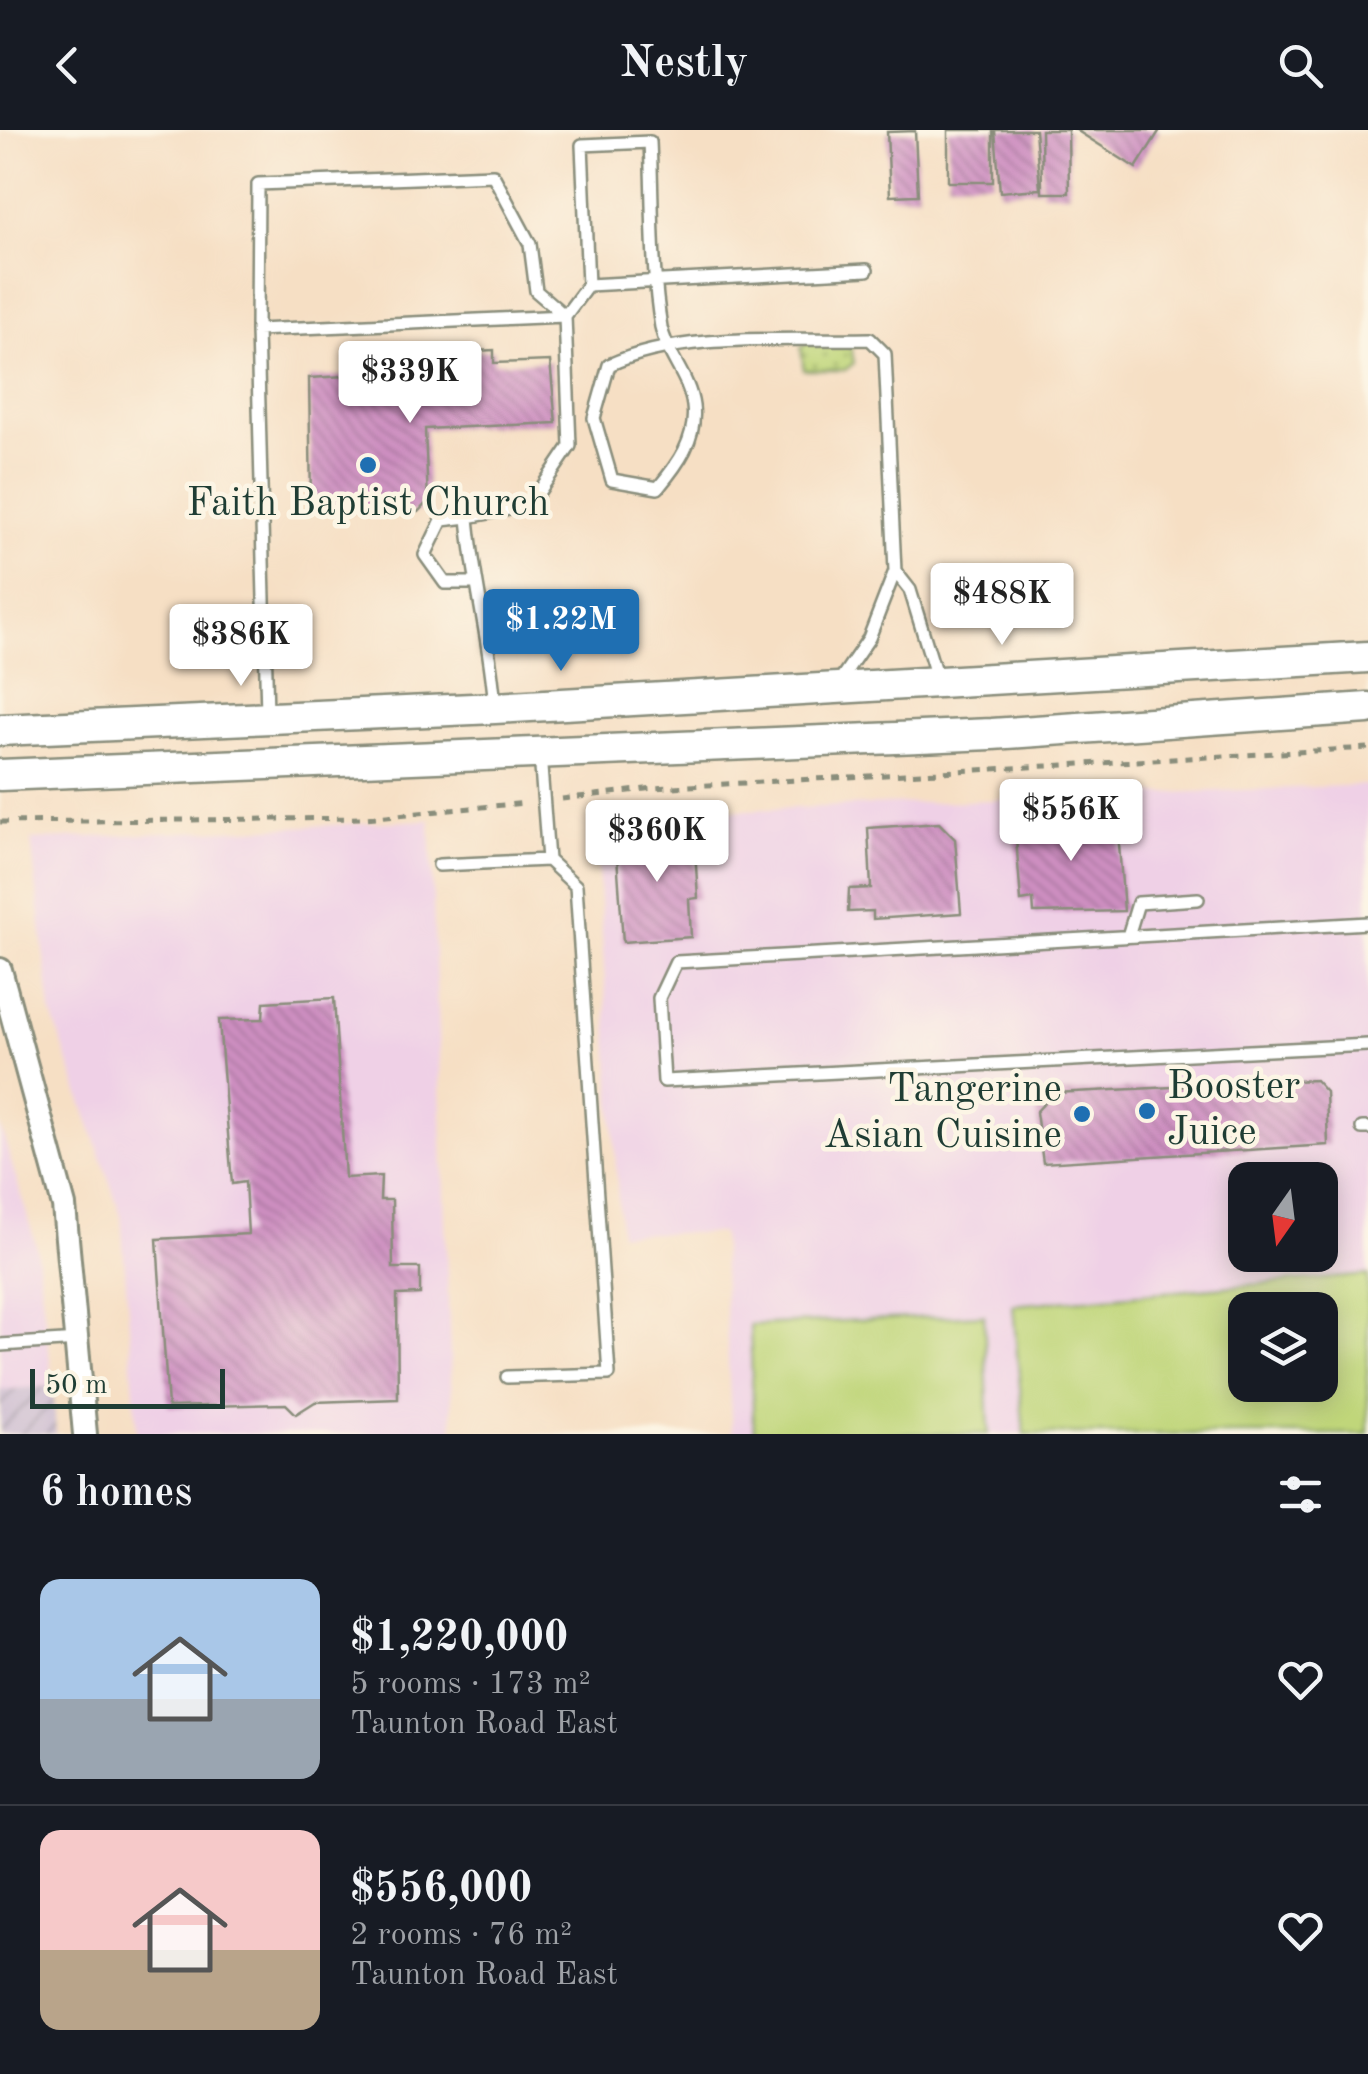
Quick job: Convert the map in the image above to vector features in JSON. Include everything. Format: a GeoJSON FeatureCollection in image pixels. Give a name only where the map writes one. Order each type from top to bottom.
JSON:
{"type":"FeatureCollection","features":[{"type":"Feature","properties":{"kind":"main road"},"geometry":{"type":"LineString","coordinates":[[0,730],[495,708],[1368,657]]}},
{"type":"Feature","properties":{"kind":"main road"},"geometry":{"type":"LineString","coordinates":[[0,775],[992,734],[1368,708]]}},
{"type":"Feature","properties":{"kind":"street"},"geometry":{"type":"LineString","coordinates":[[0,970],[64,1206],[80,1340],[85,1434]]}},
{"type":"Feature","properties":{"kind":"lane"},"geometry":{"type":"LineString","coordinates":[[474,583],[445,583],[425,556],[442,520],[530,505],[570,446],[565,316],[588,284],[582,145],[650,142],[658,282],[667,347],[684,373],[693,408],[685,457],[658,488],[612,480],[594,418],[609,365],[639,351],[667,347],[870,339],[884,354],[895,572],[869,638],[834,688]]}},
{"type":"Feature","properties":{"kind":"lane"},"geometry":{"type":"LineString","coordinates":[[267,718],[257,330],[258,184],[493,175],[530,244],[536,291],[565,316]]}},
{"type":"Feature","properties":{"kind":"lane"},"geometry":{"type":"LineString","coordinates":[[588,284],[867,270]]}},
{"type":"Feature","properties":{"kind":"lane"},"geometry":{"type":"LineString","coordinates":[[257,330],[565,316]]}},
{"type":"Feature","properties":{"kind":"lane"},"geometry":{"type":"LineString","coordinates":[[468,517],[474,583],[493,672],[495,708]]}},
{"type":"Feature","properties":{"kind":"lane"},"geometry":{"type":"LineString","coordinates":[[895,572],[910,590],[939,682]]}},
{"type":"Feature","properties":{"kind":"lane"},"geometry":{"type":"LineString","coordinates":[[507,1377],[609,1374],[576,886],[548,860],[540,754]]}},
{"type":"Feature","properties":{"kind":"lane"},"geometry":{"type":"LineString","coordinates":[[439,865],[548,860]]}},
{"type":"Feature","properties":{"kind":"lane"},"geometry":{"type":"LineString","coordinates":[[1128,936],[1138,903],[1198,899]]}},
{"type":"Feature","properties":{"kind":"lane"},"geometry":{"type":"LineString","coordinates":[[1368,922],[676,962],[659,998],[664,1081],[1368,1046]]}},
{"type":"Feature","properties":{"kind":"lane"},"geometry":{"type":"LineString","coordinates":[[0,1346],[80,1340]]}},
{"type":"Feature","properties":{"kind":"path"},"geometry":{"type":"LineString","coordinates":[[0,822],[365,818],[654,788],[1368,748]]}},
{"type":"Feature","properties":{"kind":"shaded area"},"geometry":{"type":"Polygon","coordinates":[[[1368,785],[1368,1434],[732,1434],[721,1233],[620,1233],[595,816],[1368,785]]]}},
{"type":"Feature","properties":{"kind":"shaded area"},"geometry":{"type":"Polygon","coordinates":[[[430,820],[453,1434],[137,1434],[121,1215],[51,1011],[31,840],[430,820]]]}},
{"type":"Feature","properties":{"kind":"shaded area"},"geometry":{"type":"Polygon","coordinates":[[[0,1125],[36,1245],[53,1386],[0,1390],[0,1125]]]}},
{"type":"Feature","properties":{"kind":"shaded area"},"geometry":{"type":"Polygon","coordinates":[[[53,1386],[56,1434],[0,1434],[0,1390],[53,1386]]]}},
{"type":"Feature","properties":{"kind":"green space"},"geometry":{"type":"Polygon","coordinates":[[[808,341],[850,343],[854,363],[845,370],[804,370],[801,348],[808,341]]]}},
{"type":"Feature","properties":{"kind":"green space"},"geometry":{"type":"Polygon","coordinates":[[[1368,1275],[1368,1434],[1024,1434],[1013,1305],[1368,1275]]]}},
{"type":"Feature","properties":{"kind":"green space"},"geometry":{"type":"Polygon","coordinates":[[[984,1315],[989,1434],[754,1434],[750,1325],[984,1315]]]}},
{"type":"Feature","properties":{"kind":"building"},"geometry":{"type":"Polygon","coordinates":[[[948,130],[993,130],[993,182],[948,182],[948,130]]]}},
{"type":"Feature","properties":{"kind":"building"},"geometry":{"type":"Polygon","coordinates":[[[995,130],[1035,130],[1040,189],[1000,192],[995,130]]]}},
{"type":"Feature","properties":{"kind":"building"},"geometry":{"type":"Polygon","coordinates":[[[1041,130],[1068,130],[1069,193],[1042,193],[1041,130]]]}},
{"type":"Feature","properties":{"kind":"building"},"geometry":{"type":"Polygon","coordinates":[[[1076,130],[1160,130],[1136,168],[1076,130]]]}},
{"type":"Feature","properties":{"kind":"building"},"geometry":{"type":"Polygon","coordinates":[[[915,131],[918,195],[890,196],[887,132],[915,131]]]}},
{"type":"Feature","properties":{"kind":"building","name":"Faith Baptist Church"},"geometry":{"type":"Polygon","coordinates":[[[494,350],[494,363],[550,361],[556,423],[425,429],[428,501],[418,512],[321,511],[311,501],[309,378],[461,370],[458,352],[494,350]]]}},
{"type":"Feature","properties":{"kind":"building"},"geometry":{"type":"Polygon","coordinates":[[[1091,808],[1092,820],[1117,818],[1124,911],[1034,913],[1033,899],[1021,901],[1015,825],[1062,821],[1061,810],[1091,808]]]}},
{"type":"Feature","properties":{"kind":"building"},"geometry":{"type":"Polygon","coordinates":[[[939,823],[955,839],[961,913],[873,919],[873,911],[848,912],[849,889],[871,888],[868,828],[939,823]]]}},
{"type":"Feature","properties":{"kind":"building"},"geometry":{"type":"Polygon","coordinates":[[[672,826],[673,835],[694,834],[698,898],[689,899],[691,937],[623,942],[616,842],[647,840],[646,828],[672,826]]]}},
{"type":"Feature","properties":{"kind":"building"},"geometry":{"type":"Polygon","coordinates":[[[334,998],[345,1178],[381,1176],[380,1200],[392,1200],[393,1268],[420,1268],[420,1294],[397,1295],[398,1399],[315,1402],[296,1414],[286,1404],[168,1407],[157,1239],[248,1234],[245,1182],[232,1184],[219,1020],[263,1019],[264,1002],[334,998]]]}},
{"type":"Feature","properties":{"kind":"building"},"geometry":{"type":"Polygon","coordinates":[[[1315,1080],[1326,1092],[1328,1145],[1043,1163],[1036,1112],[1054,1093],[1315,1080]]]}},
{"type":"Feature","properties":{"kind":"place","name":"Faith Baptist Church"},"geometry":{"type":"Point","coordinates":[368,465]}},
{"type":"Feature","properties":{"kind":"place","name":"Booster Juice"},"geometry":{"type":"Point","coordinates":[1147,1111]}},
{"type":"Feature","properties":{"kind":"place","name":"Tangerine Asian Cuisine"},"geometry":{"type":"Point","coordinates":[1082,1114]}}]}
